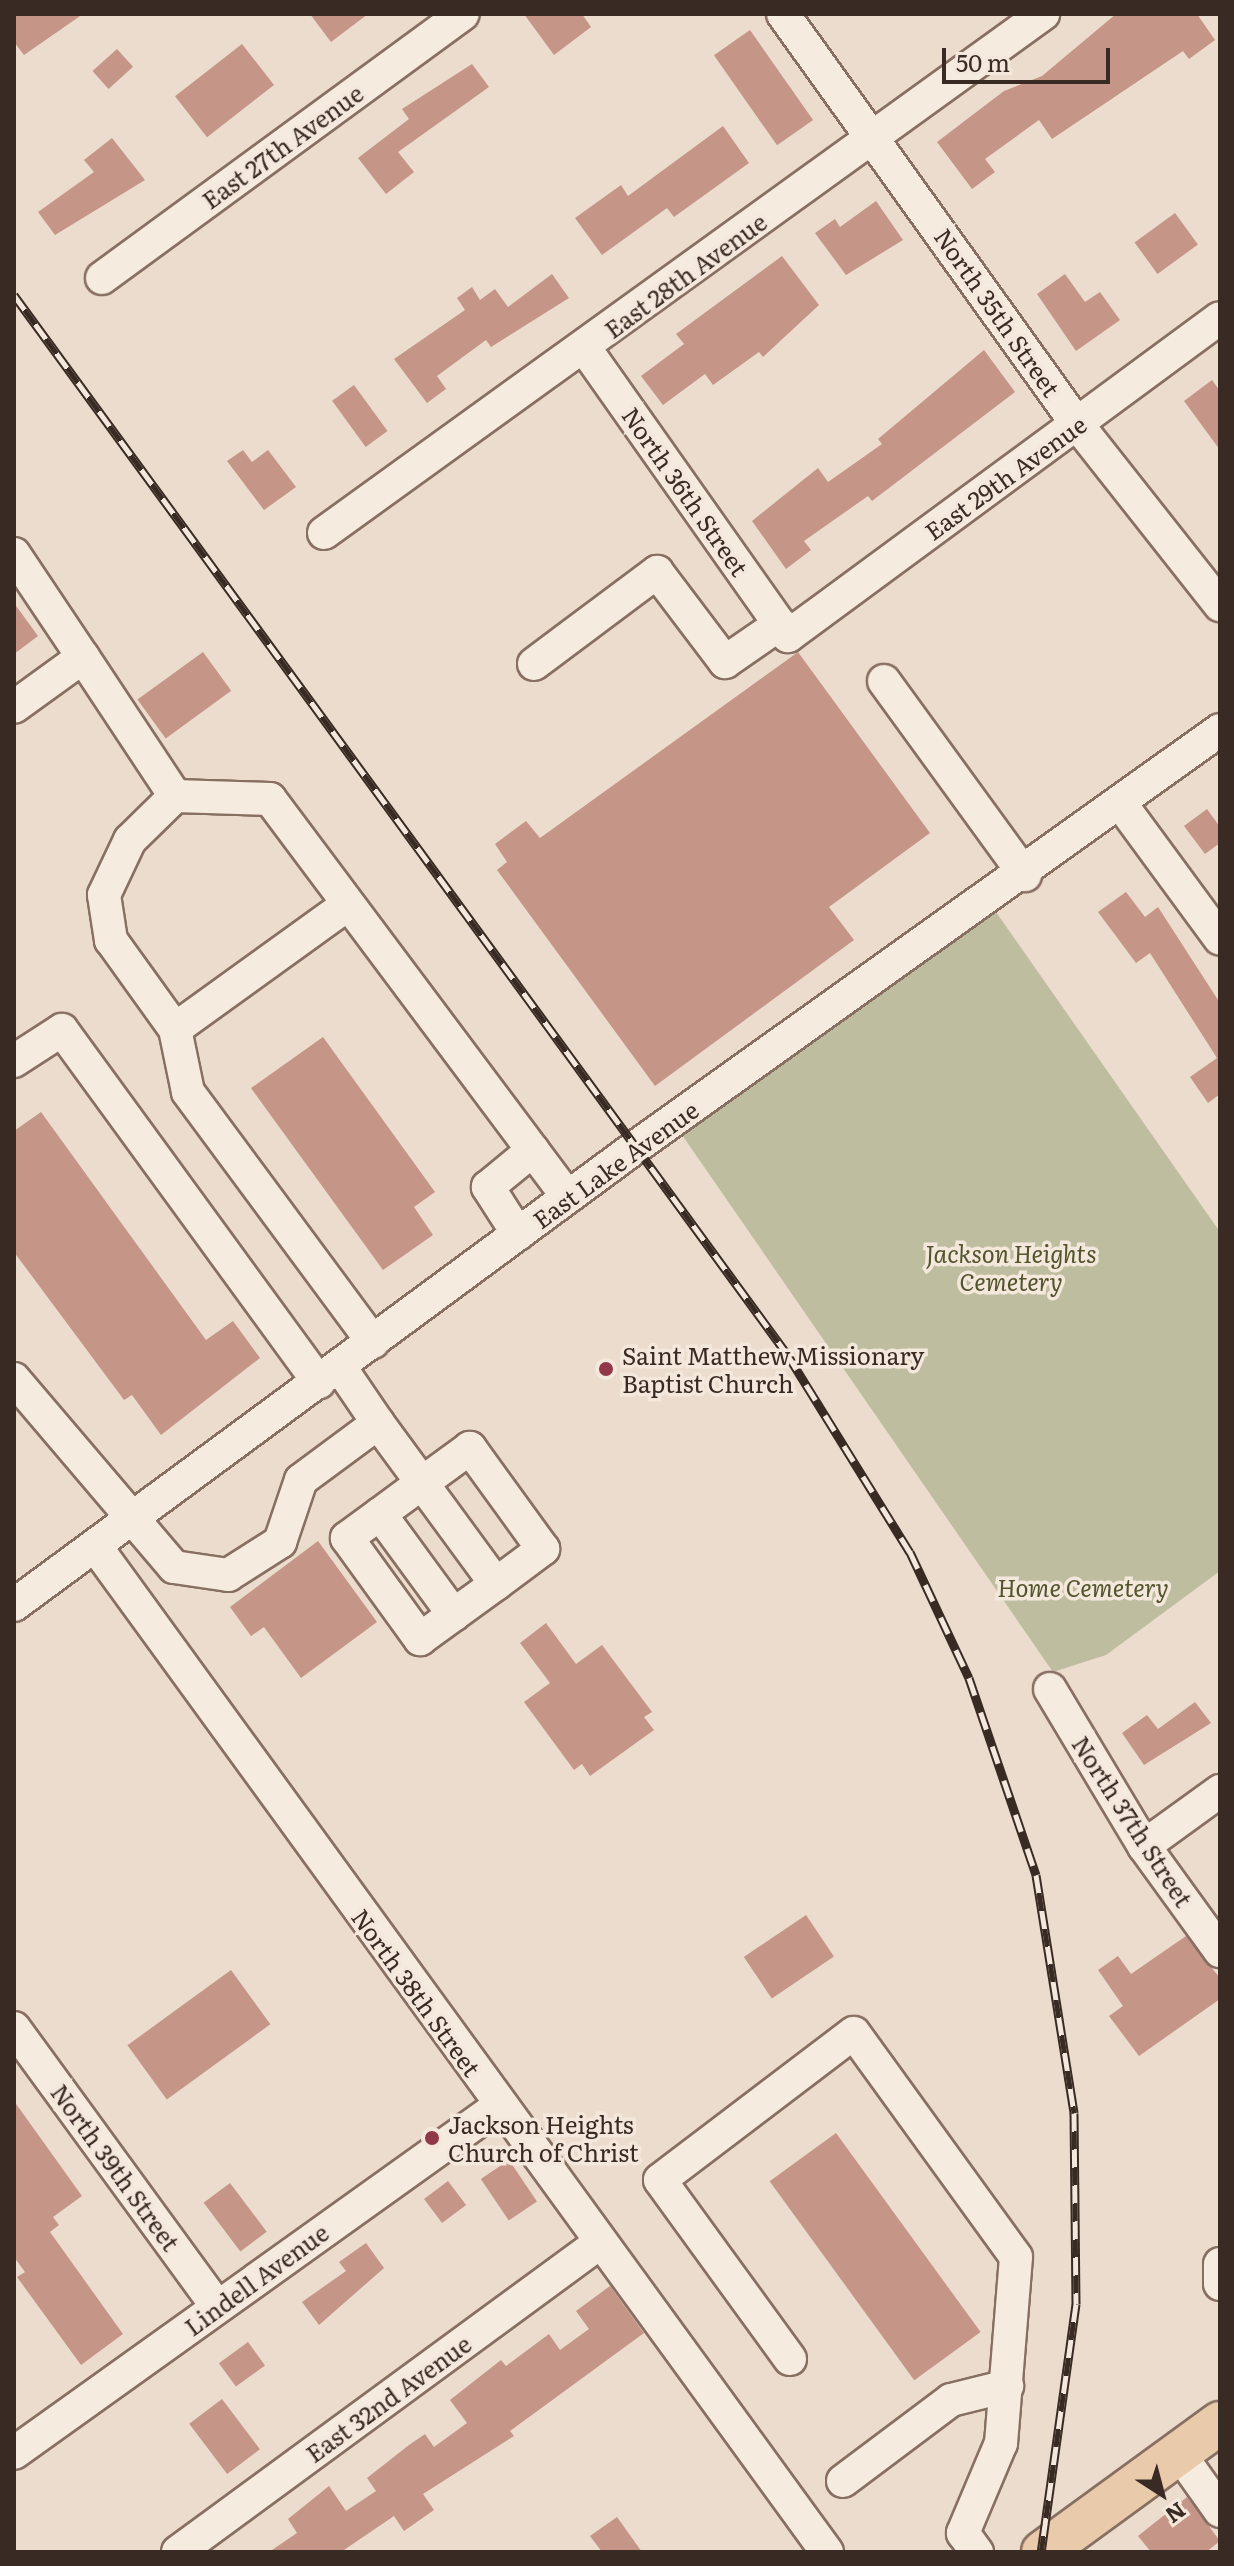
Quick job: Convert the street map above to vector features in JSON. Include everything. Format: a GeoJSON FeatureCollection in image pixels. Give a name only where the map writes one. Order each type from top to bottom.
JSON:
{"type":"FeatureCollection","features":[{"type":"Feature","properties":{"kind":"main road"},"geometry":{"type":"LineString","coordinates":[[1043,2552],[1220,2423]]}},
{"type":"Feature","properties":{"kind":"street","name":"East 27th Avenue"},"geometry":{"type":"LineString","coordinates":[[102,278],[463,14]]}},
{"type":"Feature","properties":{"kind":"street","name":"North 35th Street"},"geometry":{"type":"LineString","coordinates":[[783,14],[876,137],[1077,424],[1220,605]]}},
{"type":"Feature","properties":{"kind":"street","name":"East 28th Avenue"},"geometry":{"type":"LineString","coordinates":[[324,533],[1043,14]]}},
{"type":"Feature","properties":{"kind":"street","name":"East 29th Avenue"},"geometry":{"type":"LineString","coordinates":[[534,664],[657,572],[725,662],[784,630],[1077,424],[1220,318]]}},
{"type":"Feature","properties":{"kind":"street","name":"North 36th Street"},"geometry":{"type":"LineString","coordinates":[[584,347],[784,630]]}},
{"type":"Feature","properties":{"kind":"street"},"geometry":{"type":"LineString","coordinates":[[14,554],[175,796]]}},
{"type":"Feature","properties":{"kind":"street"},"geometry":{"type":"LineString","coordinates":[[14,707],[83,657]]}},
{"type":"Feature","properties":{"kind":"street"},"geometry":{"type":"LineString","coordinates":[[884,681],[1025,875]]}},
{"type":"Feature","properties":{"kind":"street","name":"East Lake Avenue"},"geometry":{"type":"LineString","coordinates":[[14,1605],[568,1197],[1025,875],[1220,730]]}},
{"type":"Feature","properties":{"kind":"street"},"geometry":{"type":"LineString","coordinates":[[373,1342],[188,1092],[175,1029],[111,940],[104,895],[130,840],[175,796],[270,799],[568,1197]]}},
{"type":"Feature","properties":{"kind":"street"},"geometry":{"type":"LineString","coordinates":[[1121,804],[1220,939]]}},
{"type":"Feature","properties":{"kind":"street"},"geometry":{"type":"LineString","coordinates":[[175,1029],[347,905]]}},
{"type":"Feature","properties":{"kind":"street"},"geometry":{"type":"LineString","coordinates":[[14,1061],[62,1030],[329,1375],[378,1423],[496,1584]]}},
{"type":"Feature","properties":{"kind":"street"},"geometry":{"type":"LineString","coordinates":[[518,1234],[488,1187],[533,1150]]}},
{"type":"Feature","properties":{"kind":"street"},"geometry":{"type":"LineString","coordinates":[[14,1379],[174,1567],[228,1575],[280,1542],[301,1480],[378,1423]]}},
{"type":"Feature","properties":{"kind":"street"},"geometry":{"type":"LineString","coordinates":[[470,1448],[543,1549],[420,1639],[347,1538],[422,1483],[470,1448]]}},
{"type":"Feature","properties":{"kind":"street","name":"North 38th Street"},"geometry":{"type":"LineString","coordinates":[[96,1547],[598,2244],[827,2552]]}},
{"type":"Feature","properties":{"kind":"street","name":"North 37th Street"},"geometry":{"type":"LineString","coordinates":[[1050,1689],[1144,1846],[1220,1951]]}},
{"type":"Feature","properties":{"kind":"street"},"geometry":{"type":"LineString","coordinates":[[1144,1846],[1220,1791]]}},
{"type":"Feature","properties":{"kind":"street","name":"North 39th Street"},"geometry":{"type":"LineString","coordinates":[[14,2028],[217,2306]]}},
{"type":"Feature","properties":{"kind":"street"},"geometry":{"type":"LineString","coordinates":[[790,2359],[660,2180],[854,2033],[1016,2257],[1001,2443],[963,2533],[977,2552]]}},
{"type":"Feature","properties":{"kind":"street","name":"Lindell Avenue"},"geometry":{"type":"LineString","coordinates":[[14,2453],[499,2106]]}},
{"type":"Feature","properties":{"kind":"street","name":"East 32nd Avenue"},"geometry":{"type":"LineString","coordinates":[[178,2552],[598,2244]]}},
{"type":"Feature","properties":{"kind":"street"},"geometry":{"type":"LineString","coordinates":[[1220,2264],[1220,2284]]}},
{"type":"Feature","properties":{"kind":"street"},"geometry":{"type":"LineString","coordinates":[[843,2481],[951,2400],[1007,2386]]}},
{"type":"Feature","properties":{"kind":"street"},"geometry":{"type":"LineString","coordinates":[[1179,2453],[1220,2511]]}},
{"type":"Feature","properties":{"kind":"green space","name":"Jackson Heights Cemetery"},"geometry":{"type":"Polygon","coordinates":[[[996,912],[1220,1232],[1220,1571],[1106,1655],[1053,1672],[680,1132],[996,912]]]}},
{"type":"Feature","properties":{"kind":"building"},"geometry":{"type":"Polygon","coordinates":[[[14,14],[83,14],[24,55],[14,42],[14,14]]]}},
{"type":"Feature","properties":{"kind":"building"},"geometry":{"type":"Polygon","coordinates":[[[310,14],[368,14],[331,42],[310,14]]]}},
{"type":"Feature","properties":{"kind":"building"},"geometry":{"type":"Polygon","coordinates":[[[524,14],[582,14],[591,27],[554,55],[524,14]]]}},
{"type":"Feature","properties":{"kind":"building"},"geometry":{"type":"Polygon","coordinates":[[[1116,14],[1197,14],[1215,40],[1189,59],[1183,51],[1052,139],[1039,120],[985,159],[995,172],[972,189],[937,142],[1004,91],[1042,76],[1116,14]]]}},
{"type":"Feature","properties":{"kind":"building"},"geometry":{"type":"Polygon","coordinates":[[[750,30],[813,120],[777,145],[714,55],[750,30]]]}},
{"type":"Feature","properties":{"kind":"building"},"geometry":{"type":"Polygon","coordinates":[[[242,44],[274,85],[207,137],[175,96],[242,44]]]}},
{"type":"Feature","properties":{"kind":"building"},"geometry":{"type":"Polygon","coordinates":[[[117,49],[133,67],[109,89],[92,71],[117,49]]]}},
{"type":"Feature","properties":{"kind":"building"},"geometry":{"type":"Polygon","coordinates":[[[472,64],[489,87],[398,152],[414,172],[386,194],[358,158],[409,119],[402,109],[472,64]]]}},
{"type":"Feature","properties":{"kind":"building"},"geometry":{"type":"Polygon","coordinates":[[[723,126],[749,163],[674,217],[667,208],[602,255],[575,218],[621,185],[628,196],[723,126]]]}},
{"type":"Feature","properties":{"kind":"building"},"geometry":{"type":"Polygon","coordinates":[[[112,138],[145,180],[55,235],[38,212],[94,172],[84,160],[112,138]]]}},
{"type":"Feature","properties":{"kind":"building"},"geometry":{"type":"Polygon","coordinates":[[[876,201],[903,240],[846,275],[815,233],[835,219],[840,227],[876,201]]]}},
{"type":"Feature","properties":{"kind":"building"},"geometry":{"type":"Polygon","coordinates":[[[1175,213],[1198,245],[1157,274],[1135,242],[1175,213]]]}},
{"type":"Feature","properties":{"kind":"building"},"geometry":{"type":"Polygon","coordinates":[[[782,256],[819,305],[763,357],[759,352],[713,385],[705,374],[663,405],[641,376],[684,344],[676,334],[782,256]]]}},
{"type":"Feature","properties":{"kind":"building"},"geometry":{"type":"Polygon","coordinates":[[[552,274],[569,298],[491,347],[486,340],[437,376],[446,389],[427,403],[394,359],[465,310],[457,298],[472,287],[480,300],[495,289],[508,307],[552,274]]]}},
{"type":"Feature","properties":{"kind":"building"},"geometry":{"type":"Polygon","coordinates":[[[1065,274],[1085,302],[1100,292],[1120,320],[1076,351],[1037,294],[1065,274]]]}},
{"type":"Feature","properties":{"kind":"building"},"geometry":{"type":"Polygon","coordinates":[[[984,350],[1015,392],[872,501],[868,496],[804,541],[811,550],[786,569],[752,521],[818,468],[828,482],[882,444],[878,439],[984,350]]]}},
{"type":"Feature","properties":{"kind":"building"},"geometry":{"type":"Polygon","coordinates":[[[1212,380],[1220,391],[1220,450],[1184,401],[1212,380]]]}},
{"type":"Feature","properties":{"kind":"building"},"geometry":{"type":"Polygon","coordinates":[[[354,385],[388,431],[366,447],[332,401],[354,385]]]}},
{"type":"Feature","properties":{"kind":"building"},"geometry":{"type":"Polygon","coordinates":[[[243,450],[252,462],[268,450],[296,487],[264,510],[227,461],[243,450]]]}},
{"type":"Feature","properties":{"kind":"building"},"geometry":{"type":"Polygon","coordinates":[[[14,603],[38,636],[14,654],[14,603]]]}},
{"type":"Feature","properties":{"kind":"building"},"geometry":{"type":"Polygon","coordinates":[[[203,652],[231,691],[166,738],[137,700],[203,652]]]}},
{"type":"Feature","properties":{"kind":"building"},"geometry":{"type":"Polygon","coordinates":[[[798,652],[930,833],[829,907],[854,940],[655,1086],[497,870],[507,862],[495,844],[526,821],[540,838],[798,652]]]}},
{"type":"Feature","properties":{"kind":"building"},"geometry":{"type":"Polygon","coordinates":[[[1207,809],[1220,827],[1220,843],[1205,854],[1184,826],[1207,809]]]}},
{"type":"Feature","properties":{"kind":"building"},"geometry":{"type":"Polygon","coordinates":[[[1126,892],[1145,917],[1158,907],[1220,1003],[1220,1094],[1208,1103],[1190,1077],[1217,1058],[1150,953],[1136,963],[1098,912],[1126,892]]]}},
{"type":"Feature","properties":{"kind":"building"},"geometry":{"type":"Polygon","coordinates":[[[323,1037],[435,1192],[414,1207],[433,1235],[383,1270],[251,1088],[323,1037]]]}},
{"type":"Feature","properties":{"kind":"building"},"geometry":{"type":"Polygon","coordinates":[[[41,1112],[206,1340],[233,1321],[260,1358],[161,1435],[132,1395],[124,1400],[14,1252],[14,1131],[41,1112]]]}},
{"type":"Feature","properties":{"kind":"building"},"geometry":{"type":"Polygon","coordinates":[[[318,1541],[377,1622],[301,1678],[264,1627],[251,1636],[230,1607],[318,1541]]]}},
{"type":"Feature","properties":{"kind":"building"},"geometry":{"type":"Polygon","coordinates":[[[546,1623],[576,1664],[602,1645],[652,1712],[644,1717],[654,1730],[590,1776],[582,1764],[574,1770],[524,1702],[550,1683],[520,1643],[546,1623]]]}},
{"type":"Feature","properties":{"kind":"building"},"geometry":{"type":"Polygon","coordinates":[[[1195,1702],[1211,1723],[1144,1765],[1122,1733],[1147,1715],[1158,1729],[1195,1702]]]}},
{"type":"Feature","properties":{"kind":"building"},"geometry":{"type":"Polygon","coordinates":[[[806,1915],[834,1956],[772,1998],[744,1957],[806,1915]]]}},
{"type":"Feature","properties":{"kind":"building"},"geometry":{"type":"Polygon","coordinates":[[[1186,1936],[1220,1978],[1220,1999],[1139,2056],[1109,2016],[1123,2006],[1098,1970],[1118,1956],[1131,1974],[1186,1936]]]}},
{"type":"Feature","properties":{"kind":"building"},"geometry":{"type":"Polygon","coordinates":[[[231,1970],[270,2024],[167,2099],[127,2045],[231,1970]]]}},
{"type":"Feature","properties":{"kind":"building"},"geometry":{"type":"Polygon","coordinates":[[[14,2101],[82,2196],[53,2217],[59,2225],[50,2232],[123,2334],[81,2365],[17,2277],[25,2272],[14,2257],[14,2101]]]}},
{"type":"Feature","properties":{"kind":"building"},"geometry":{"type":"Polygon","coordinates":[[[836,2133],[981,2332],[914,2380],[770,2181],[836,2133]]]}},
{"type":"Feature","properties":{"kind":"building"},"geometry":{"type":"Polygon","coordinates":[[[509,2160],[537,2201],[509,2220],[481,2179],[509,2160]]]}},
{"type":"Feature","properties":{"kind":"building"},"geometry":{"type":"Polygon","coordinates":[[[448,2181],[466,2205],[442,2223],[424,2199],[448,2181]]]}},
{"type":"Feature","properties":{"kind":"building"},"geometry":{"type":"Polygon","coordinates":[[[230,2183],[267,2232],[240,2252],[204,2203],[230,2183]]]}},
{"type":"Feature","properties":{"kind":"building"},"geometry":{"type":"Polygon","coordinates":[[[366,2243],[384,2268],[319,2325],[302,2302],[346,2271],[339,2262],[366,2243]]]}},
{"type":"Feature","properties":{"kind":"building"},"geometry":{"type":"Polygon","coordinates":[[[610,2286],[644,2333],[510,2431],[514,2436],[423,2494],[434,2510],[404,2531],[394,2516],[341,2552],[269,2552],[297,2533],[288,2519],[329,2486],[346,2511],[376,2491],[367,2478],[409,2445],[425,2434],[434,2447],[467,2423],[450,2400],[501,2360],[506,2366],[549,2334],[560,2350],[589,2329],[576,2311],[610,2286]]]}},
{"type":"Feature","properties":{"kind":"building"},"geometry":{"type":"Polygon","coordinates":[[[248,2342],[265,2365],[236,2387],[219,2363],[248,2342]]]}},
{"type":"Feature","properties":{"kind":"building"},"geometry":{"type":"Polygon","coordinates":[[[222,2399],[260,2449],[227,2474],[189,2424],[222,2399]]]}},
{"type":"Feature","properties":{"kind":"building"},"geometry":{"type":"Polygon","coordinates":[[[1187,2497],[1220,2541],[1206,2552],[1151,2552],[1138,2536],[1187,2497]]]}},
{"type":"Feature","properties":{"kind":"building"},"geometry":{"type":"Polygon","coordinates":[[[617,2517],[642,2552],[602,2552],[590,2536],[617,2517]]]}},
{"type":"Feature","properties":{"kind":"railway"},"geometry":{"type":"LineString","coordinates":[[14,295],[787,1354],[910,1552],[969,1678],[1036,1875],[1074,2113],[1076,2304],[1041,2552]]}},
{"type":"Feature","properties":{"kind":"place","name":"Saint Matthew Missionary Baptist Church"},"geometry":{"type":"Point","coordinates":[606,1369]}},
{"type":"Feature","properties":{"kind":"place","name":"Jackson Heights Church of Christ"},"geometry":{"type":"Point","coordinates":[432,2138]}},
{"type":"Feature","properties":{"kind":"park label","name":"Home Cemetery"},"geometry":{"type":"Point","coordinates":[1083,1587]}}]}
